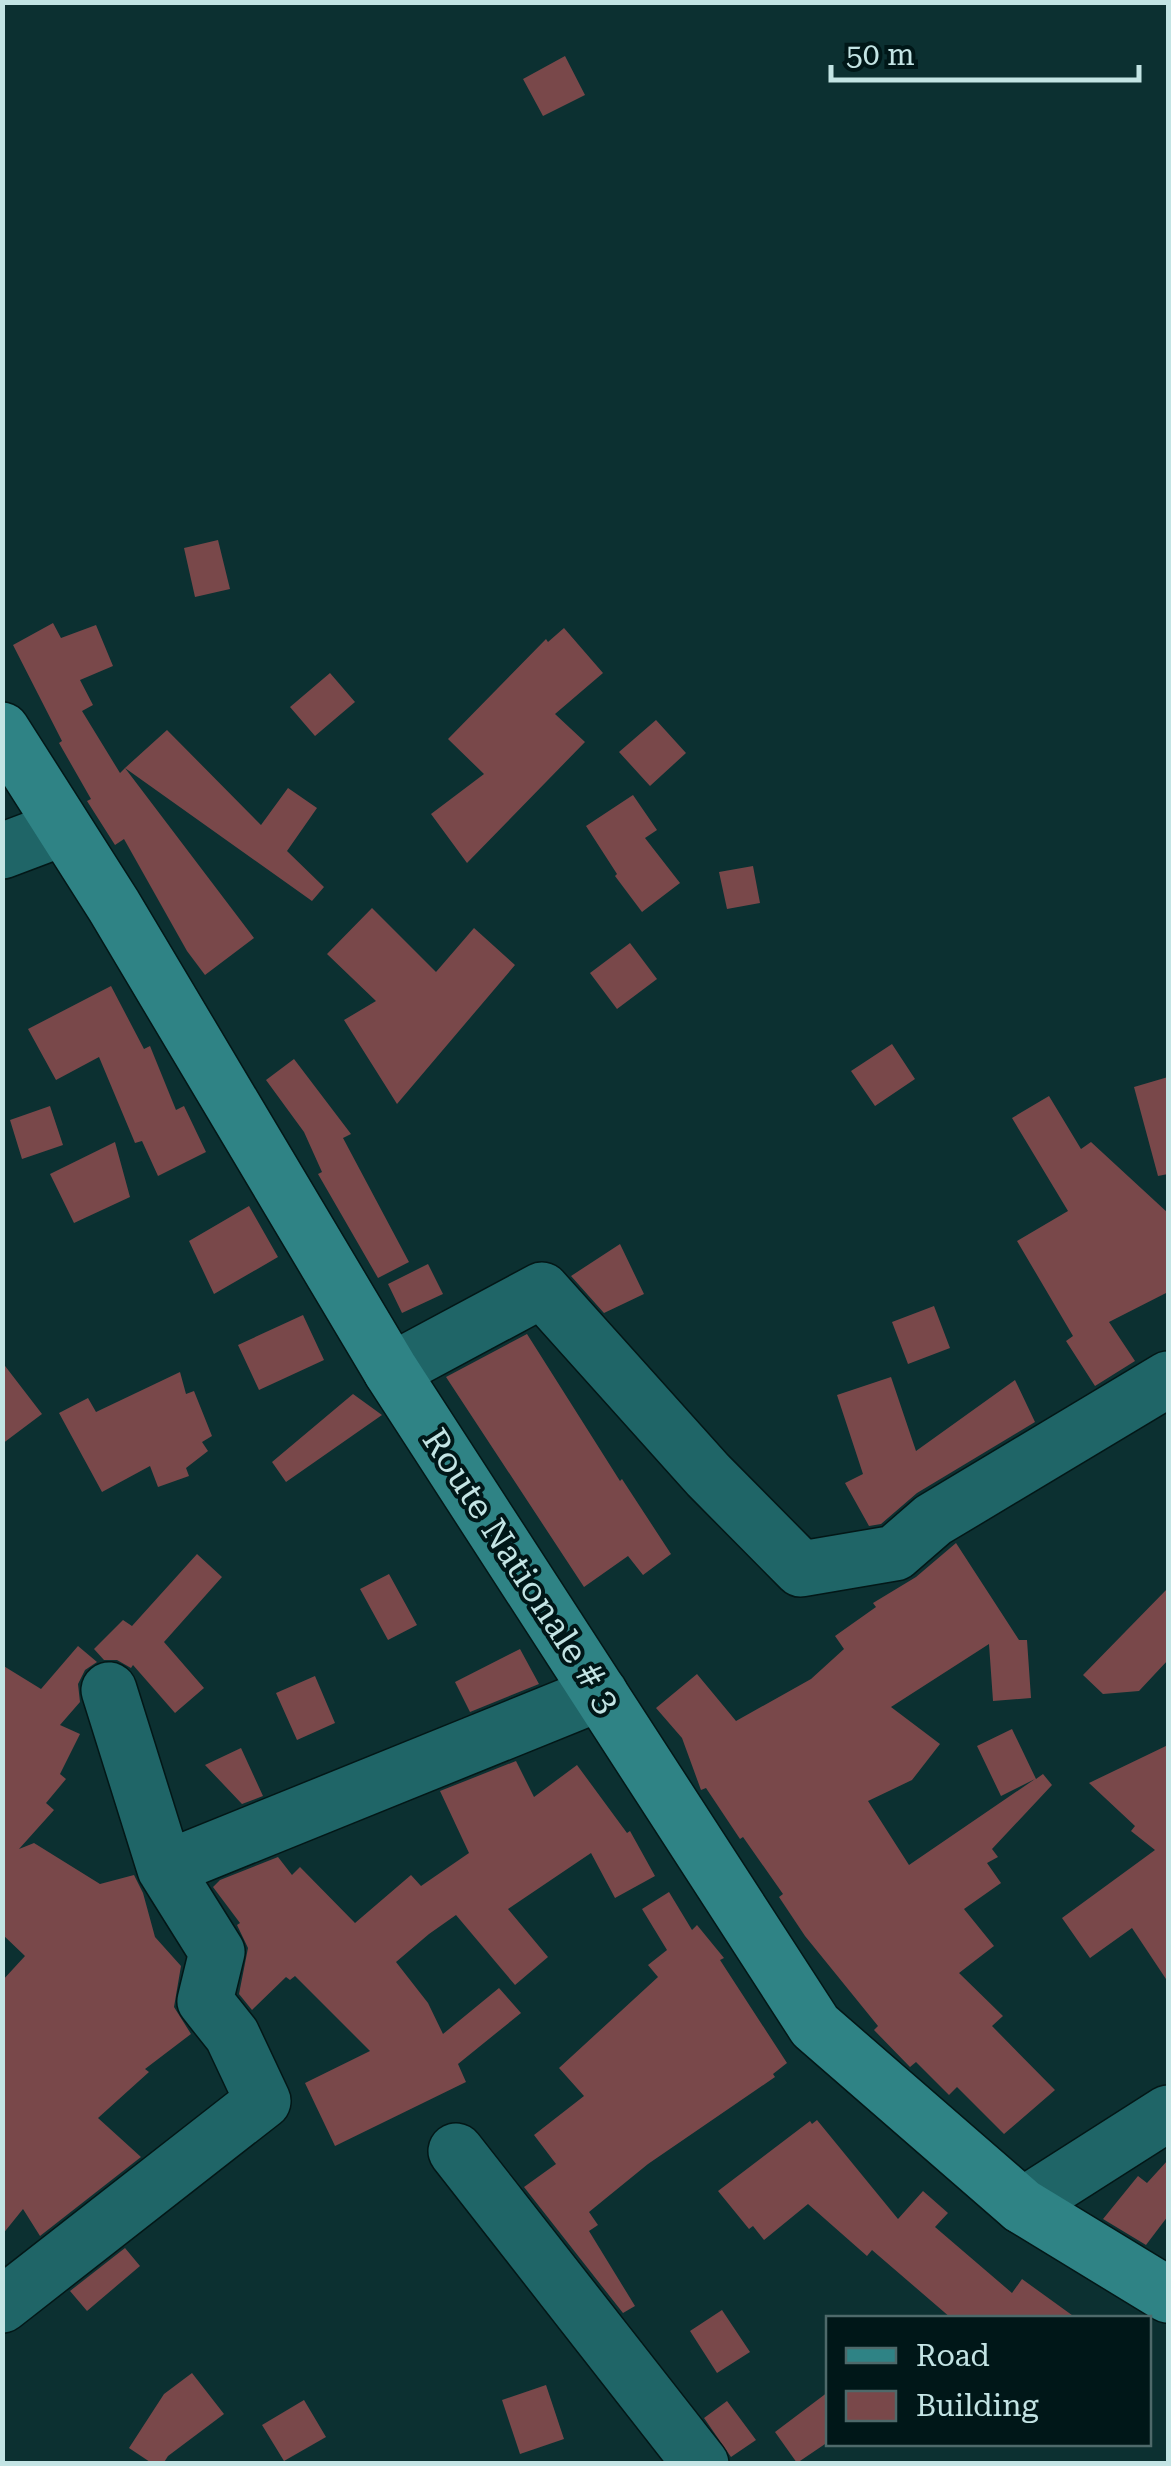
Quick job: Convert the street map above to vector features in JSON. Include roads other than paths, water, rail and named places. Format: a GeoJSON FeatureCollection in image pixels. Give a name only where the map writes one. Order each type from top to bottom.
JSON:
{"type":"FeatureCollection","features":[{"type":"Feature","properties":{"kind":"main road","name":"Route Nationale # 3"},"geometry":{"type":"LineString","coordinates":[[2,730],[114,906],[391,1371],[815,2026],[1022,2206],[1168,2296]]}},
{"type":"Feature","properties":{"kind":"street"},"geometry":{"type":"LineString","coordinates":[[2,851],[63,828]]}},
{"type":"Feature","properties":{"kind":"street"},"geometry":{"type":"LineString","coordinates":[[391,1371],[542,1290],[708,1475],[802,1569],[895,1554],[932,1520],[1168,1379]]}},
{"type":"Feature","properties":{"kind":"street"},"geometry":{"type":"LineString","coordinates":[[2,2305],[263,2102],[232,2036],[205,2001],[217,1952],[165,1868],[109,1690]]}},
{"type":"Feature","properties":{"kind":"street"},"geometry":{"type":"LineString","coordinates":[[165,1868],[600,1694]]}},
{"type":"Feature","properties":{"kind":"street"},"geometry":{"type":"LineString","coordinates":[[1022,2206],[1168,2113]]}},
{"type":"Feature","properties":{"kind":"street"},"geometry":{"type":"LineString","coordinates":[[456,2152],[701,2464]]}}]}
